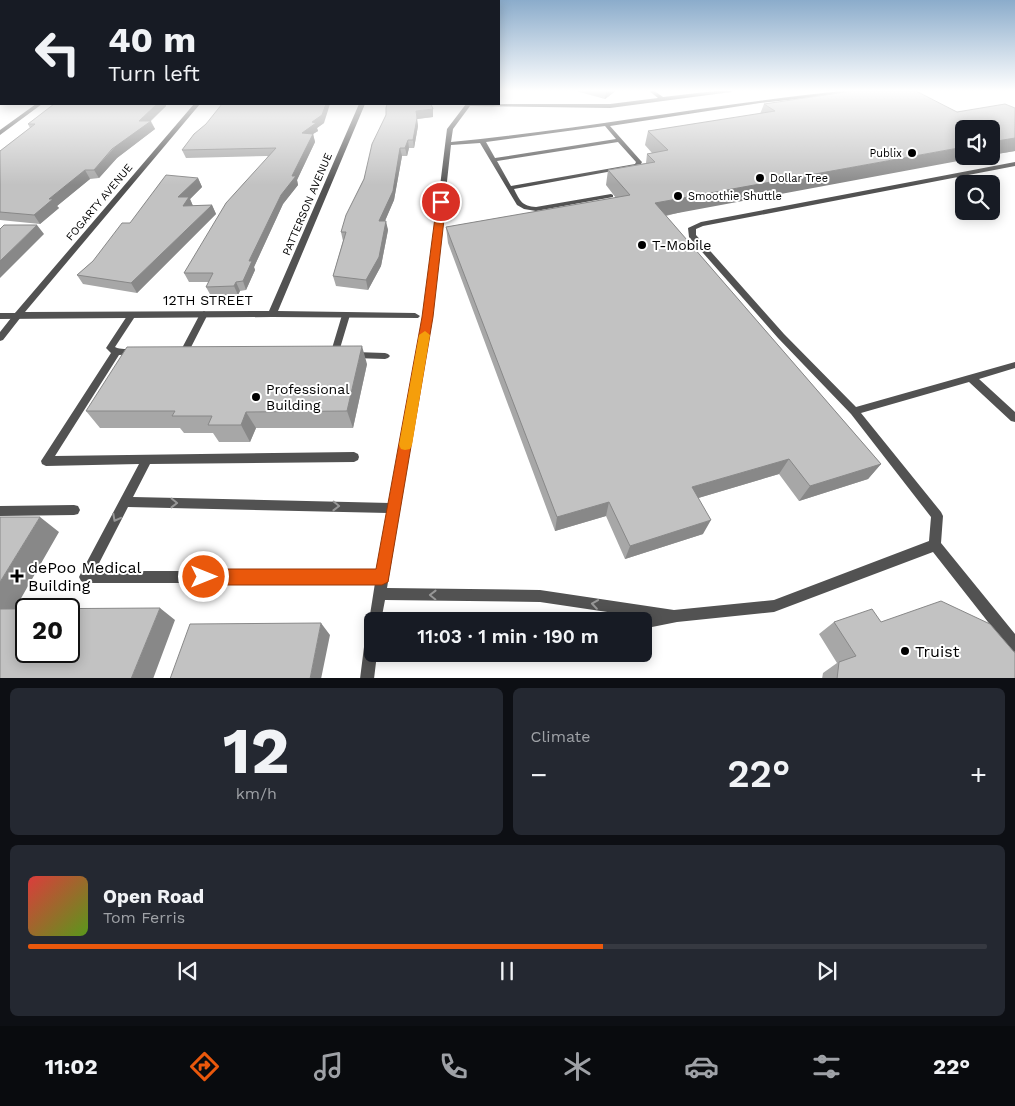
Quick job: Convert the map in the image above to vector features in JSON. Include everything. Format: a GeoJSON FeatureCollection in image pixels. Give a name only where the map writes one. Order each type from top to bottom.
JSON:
{"type":"FeatureCollection","features":[{"type":"Feature","properties":{"kind":"street"},"geometry":{"type":"LineString","coordinates":[[0,133],[15,122]]}},
{"type":"Feature","properties":{"kind":"street","name":"FOGARTY AVENUE"},"geometry":{"type":"LineString","coordinates":[[18,315],[181,122]]}},
{"type":"Feature","properties":{"kind":"street","name":"PATTERSON AVENUE"},"geometry":{"type":"LineString","coordinates":[[272,314],[354,122]]}},
{"type":"Feature","properties":{"kind":"street","name":"12TH STREET"},"geometry":{"type":"LineString","coordinates":[[0,316],[204,314],[415,316]]}},
{"type":"Feature","properties":{"kind":"lane"},"geometry":{"type":"LineString","coordinates":[[376,612],[428,317],[450,129],[455,122]]}},
{"type":"Feature","properties":{"kind":"lane"},"geometry":{"type":"LineString","coordinates":[[448,144],[622,122]]}},
{"type":"Feature","properties":{"kind":"lane"},"geometry":{"type":"LineString","coordinates":[[509,188],[638,165],[639,162],[606,124]]}},
{"type":"Feature","properties":{"kind":"lane"},"geometry":{"type":"LineString","coordinates":[[493,160],[620,140]]}},
{"type":"Feature","properties":{"kind":"lane"},"geometry":{"type":"LineString","coordinates":[[482,141],[519,204],[526,208],[536,209],[611,196]]}},
{"type":"Feature","properties":{"kind":"lane"},"geometry":{"type":"LineString","coordinates":[[1015,164],[701,224],[692,228],[692,235],[758,309],[854,411],[937,516],[935,545],[1015,645]]}},
{"type":"Feature","properties":{"kind":"lane"},"geometry":{"type":"LineString","coordinates":[[184,353],[204,314]]}},
{"type":"Feature","properties":{"kind":"lane"},"geometry":{"type":"LineString","coordinates":[[0,338],[18,315]]}},
{"type":"Feature","properties":{"kind":"lane"},"geometry":{"type":"LineString","coordinates":[[132,315],[110,348],[116,352],[145,352]]}},
{"type":"Feature","properties":{"kind":"lane"},"geometry":{"type":"LineString","coordinates":[[346,315],[329,355],[385,356]]}},
{"type":"Feature","properties":{"kind":"lane"},"geometry":{"type":"LineString","coordinates":[[116,352],[46,461],[354,457]]}},
{"type":"Feature","properties":{"kind":"lane"},"geometry":{"type":"LineString","coordinates":[[854,411],[1015,365]]}},
{"type":"Feature","properties":{"kind":"lane"},"geometry":{"type":"LineString","coordinates":[[971,378],[1015,418]]}},
{"type":"Feature","properties":{"kind":"lane"},"geometry":{"type":"LineString","coordinates":[[147,460],[85,577],[382,577]]}},
{"type":"Feature","properties":{"kind":"lane"},"geometry":{"type":"LineString","coordinates":[[125,502],[394,508]]}},
{"type":"Feature","properties":{"kind":"lane"},"geometry":{"type":"LineString","coordinates":[[0,511],[74,510]]}},
{"type":"Feature","properties":{"kind":"lane"},"geometry":{"type":"LineString","coordinates":[[652,621],[677,616],[774,606],[935,545]]}},
{"type":"Feature","properties":{"kind":"lane"},"geometry":{"type":"LineString","coordinates":[[379,594],[540,596],[677,616]]}},
{"type":"Feature","properties":{"kind":"lane"},"geometry":{"type":"LineString","coordinates":[[366,678],[368,662]]}},
{"type":"Feature","properties":{"kind":"building"},"geometry":{"type":"Polygon","coordinates":[[[31,122],[150,122],[112,149],[94,170],[85,170],[49,199],[53,199],[34,215],[0,212],[0,151],[35,124],[28,124],[31,122]]]}},
{"type":"Feature","properties":{"kind":"building"},"geometry":{"type":"Polygon","coordinates":[[[208,122],[316,123],[302,133],[313,134],[292,176],[296,176],[281,195],[249,261],[252,261],[243,281],[236,282],[234,286],[206,287],[213,273],[184,273],[226,203],[276,148],[182,150],[194,134],[208,122]]]}},
{"type":"Feature","properties":{"kind":"building"},"geometry":{"type":"Polygon","coordinates":[[[383,122],[416,122],[413,140],[408,140],[405,148],[400,148],[393,191],[379,221],[386,221],[379,257],[366,280],[333,276],[346,232],[341,232],[346,215],[364,179],[372,144],[383,122]]]}},
{"type":"Feature","properties":{"kind":"building"},"geometry":{"type":"Polygon","coordinates":[[[707,122],[955,122],[955,149],[655,203],[881,464],[810,486],[789,459],[692,487],[711,520],[630,546],[609,502],[557,517],[446,227],[630,195],[608,170],[655,162],[647,154],[668,150],[648,131],[707,122]]]}},
{"type":"Feature","properties":{"kind":"building"},"geometry":{"type":"Polygon","coordinates":[[[1000,122],[1015,122],[1015,138],[1000,140],[1000,122]]]}},
{"type":"Feature","properties":{"kind":"building"},"geometry":{"type":"Polygon","coordinates":[[[166,175],[198,178],[178,197],[189,197],[183,206],[212,205],[131,283],[77,275],[93,261],[122,223],[130,223],[166,175]]]}},
{"type":"Feature","properties":{"kind":"building"},"geometry":{"type":"Polygon","coordinates":[[[4,225],[37,225],[0,261],[0,229],[4,225]]]}},
{"type":"Feature","properties":{"kind":"building"},"geometry":{"type":"Polygon","coordinates":[[[362,346],[347,411],[246,412],[241,425],[208,425],[212,416],[172,416],[175,411],[86,411],[127,347],[362,346]]]}},
{"type":"Feature","properties":{"kind":"building"},"geometry":{"type":"Polygon","coordinates":[[[0,517],[40,517],[0,582],[0,517]]]}},
{"type":"Feature","properties":{"kind":"building","name":"Truist"},"geometry":{"type":"Polygon","coordinates":[[[941,601],[990,624],[1015,653],[1015,678],[837,678],[839,662],[856,656],[834,622],[872,609],[881,622],[941,601]]]}},
{"type":"Feature","properties":{"kind":"building"},"geometry":{"type":"Polygon","coordinates":[[[80,608],[160,608],[131,678],[0,678],[0,609],[15,609],[15,663],[80,663],[80,608]]]}},
{"type":"Feature","properties":{"kind":"building"},"geometry":{"type":"Polygon","coordinates":[[[321,623],[310,678],[170,678],[190,624],[321,623]]]}},
{"type":"Feature","properties":{"kind":"slow traffic"},"geometry":{"type":"LineString","coordinates":[[405,445],[425,335]]}},
{"type":"Feature","properties":{"kind":"place","name":"Publix"},"geometry":{"type":"Point","coordinates":[912,153]}},
{"type":"Feature","properties":{"kind":"place","name":"Dollar Tree"},"geometry":{"type":"Point","coordinates":[760,178]}},
{"type":"Feature","properties":{"kind":"place","name":"Smoothie Shuttle"},"geometry":{"type":"Point","coordinates":[678,196]}},
{"type":"Feature","properties":{"kind":"place","name":"T-Mobile"},"geometry":{"type":"Point","coordinates":[642,245]}},
{"type":"Feature","properties":{"kind":"place","name":"Professional Building"},"geometry":{"type":"Point","coordinates":[256,397]}},
{"type":"Feature","properties":{"kind":"place","name":"dePoo Medical Building"},"geometry":{"type":"Point","coordinates":[17,576]}},
{"type":"Feature","properties":{"kind":"place","name":"Truist"},"geometry":{"type":"Point","coordinates":[905,651]}},
{"type":"Feature","properties":{"kind":"route"},"geometry":{"type":"LineString","coordinates":[[204,577],[382,577],[428,317],[441,202]]}}]}
